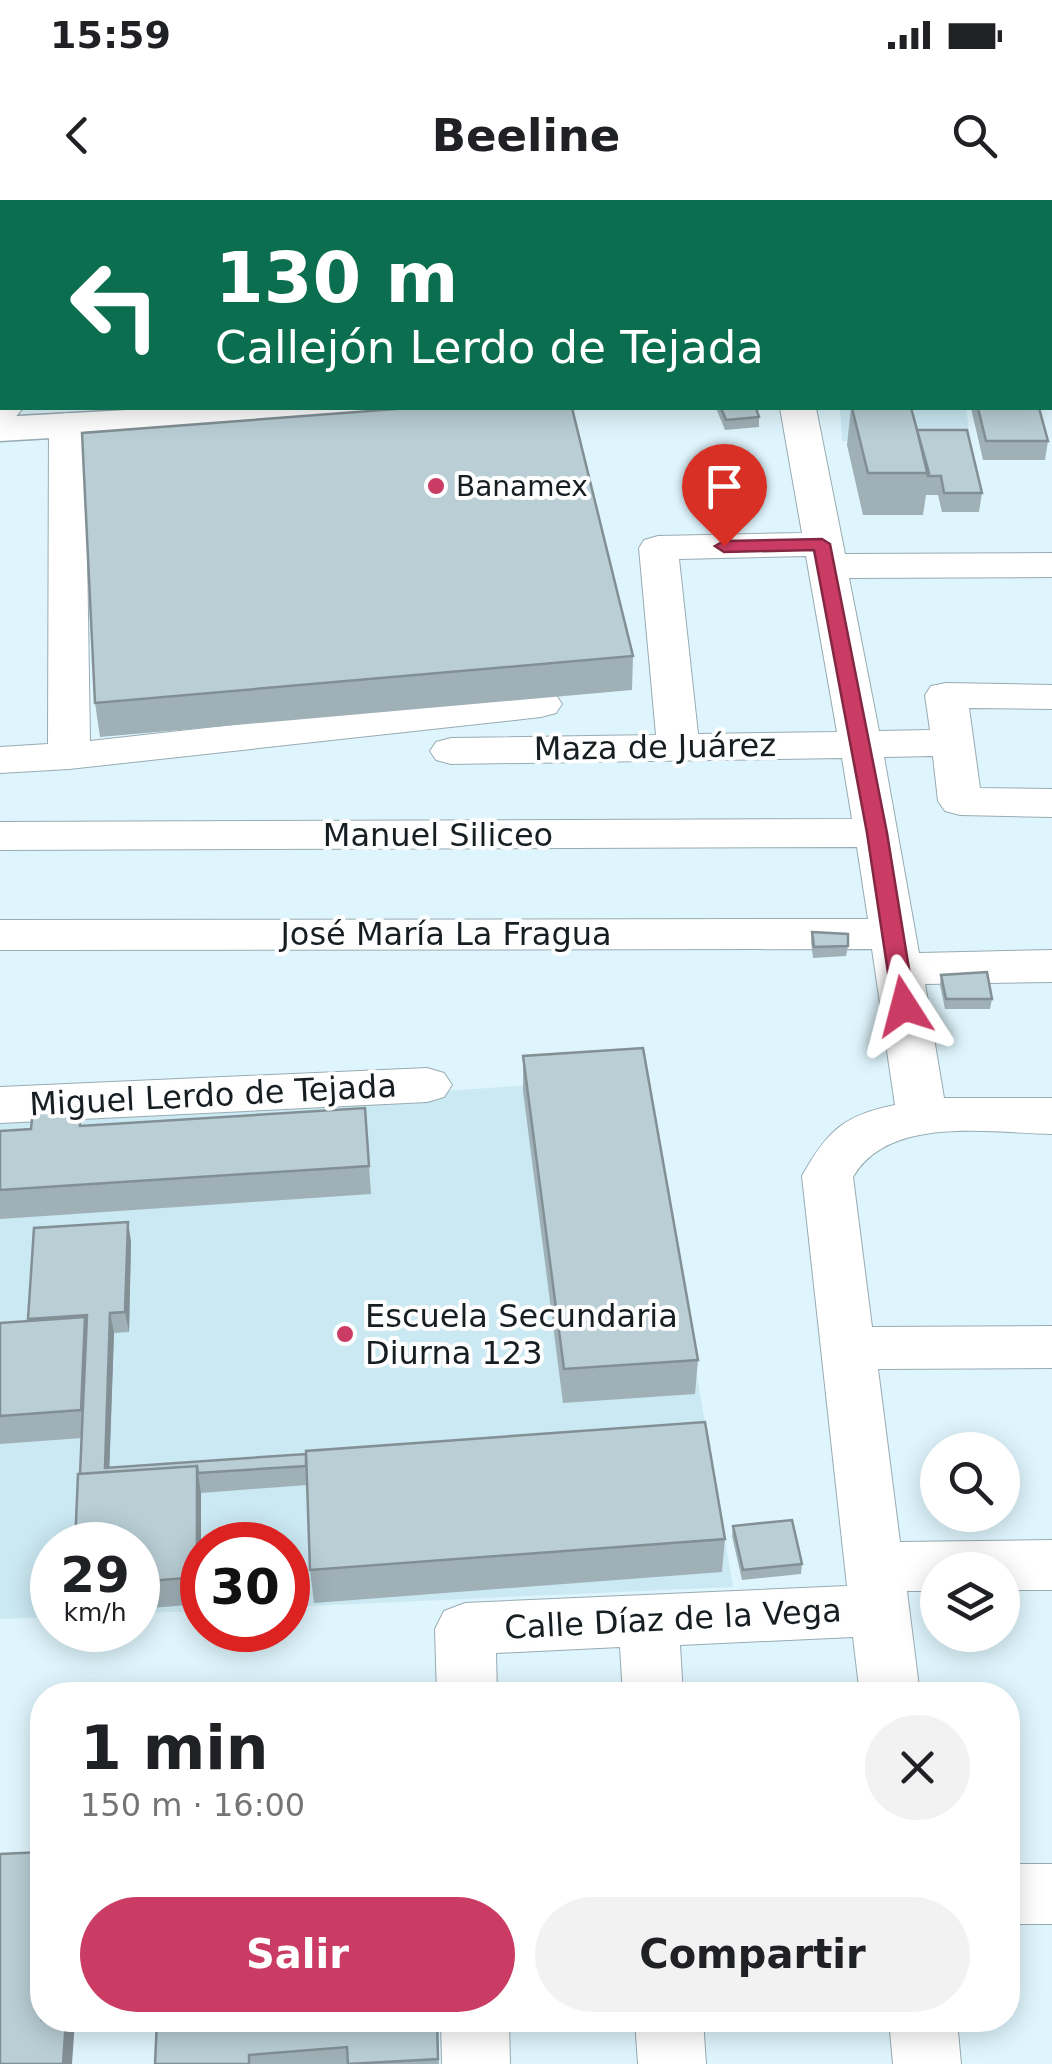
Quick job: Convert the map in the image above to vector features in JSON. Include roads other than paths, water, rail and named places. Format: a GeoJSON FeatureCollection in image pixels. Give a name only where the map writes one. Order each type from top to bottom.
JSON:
{"type":"FeatureCollection","features":[{"type":"Feature","properties":{"kind":"main road"},"geometry":{"type":"LineString","coordinates":[[0,428],[323,410]]}},
{"type":"Feature","properties":{"kind":"street"},"geometry":{"type":"LineString","coordinates":[[798,410],[877,833],[922,1117]]}},
{"type":"Feature","properties":{"kind":"street"},"geometry":{"type":"LineString","coordinates":[[67,424],[69,756]]}},
{"type":"Feature","properties":{"kind":"street"},"geometry":{"type":"LineString","coordinates":[[678,746],[658,548],[1052,565]]}},
{"type":"Feature","properties":{"kind":"street"},"geometry":{"type":"LineString","coordinates":[[1052,697],[946,695],[960,800],[1052,803]]}},
{"type":"Feature","properties":{"kind":"street"},"geometry":{"type":"LineString","coordinates":[[0,760],[69,756],[541,704]]}},
{"type":"Feature","properties":{"kind":"street","name":"Maza de Juárez"},"geometry":{"type":"LineString","coordinates":[[451,751],[953,743]]}},
{"type":"Feature","properties":{"kind":"street","name":"Manuel Siliceo"},"geometry":{"type":"LineString","coordinates":[[0,836],[350,815],[877,833]]}},
{"type":"Feature","properties":{"kind":"street","name":"José María La Fragua"},"geometry":{"type":"LineString","coordinates":[[0,936],[895,952],[1052,966]]}},
{"type":"Feature","properties":{"kind":"street","name":"Miguel Lerdo de Tejada"},"geometry":{"type":"LineString","coordinates":[[0,1105],[426,1085]]}},
{"type":"Feature","properties":{"kind":"street"},"geometry":{"type":"LineString","coordinates":[[889,1682],[827,1176],[850,1142],[883,1126],[922,1117],[1052,1116]]}},
{"type":"Feature","properties":{"kind":"street"},"geometry":{"type":"LineString","coordinates":[[848,1348],[1052,1347]]}},
{"type":"Feature","properties":{"kind":"street","name":"Calle Díaz de la Vega"},"geometry":{"type":"LineString","coordinates":[[467,1682],[465,1628],[649,1619],[1052,1565]]}},
{"type":"Feature","properties":{"kind":"street"},"geometry":{"type":"LineString","coordinates":[[649,1619],[652,1682]]}},
{"type":"Feature","properties":{"kind":"street"},"geometry":{"type":"LineString","coordinates":[[1020,1894],[1052,1894]]}},
{"type":"Feature","properties":{"kind":"street"},"geometry":{"type":"LineString","coordinates":[[475,2032],[476,2064]]}},
{"type":"Feature","properties":{"kind":"street"},"geometry":{"type":"LineString","coordinates":[[670,2032],[672,2064]]}},
{"type":"Feature","properties":{"kind":"street"},"geometry":{"type":"LineString","coordinates":[[924,2032],[926,2064]]}},
{"type":"Feature","properties":{"kind":"place","name":"Banamex"},"geometry":{"type":"Point","coordinates":[436,486]}},
{"type":"Feature","properties":{"kind":"place","name":"Escuela Secundaria Diurna 123"},"geometry":{"type":"Point","coordinates":[345,1334]}}]}
